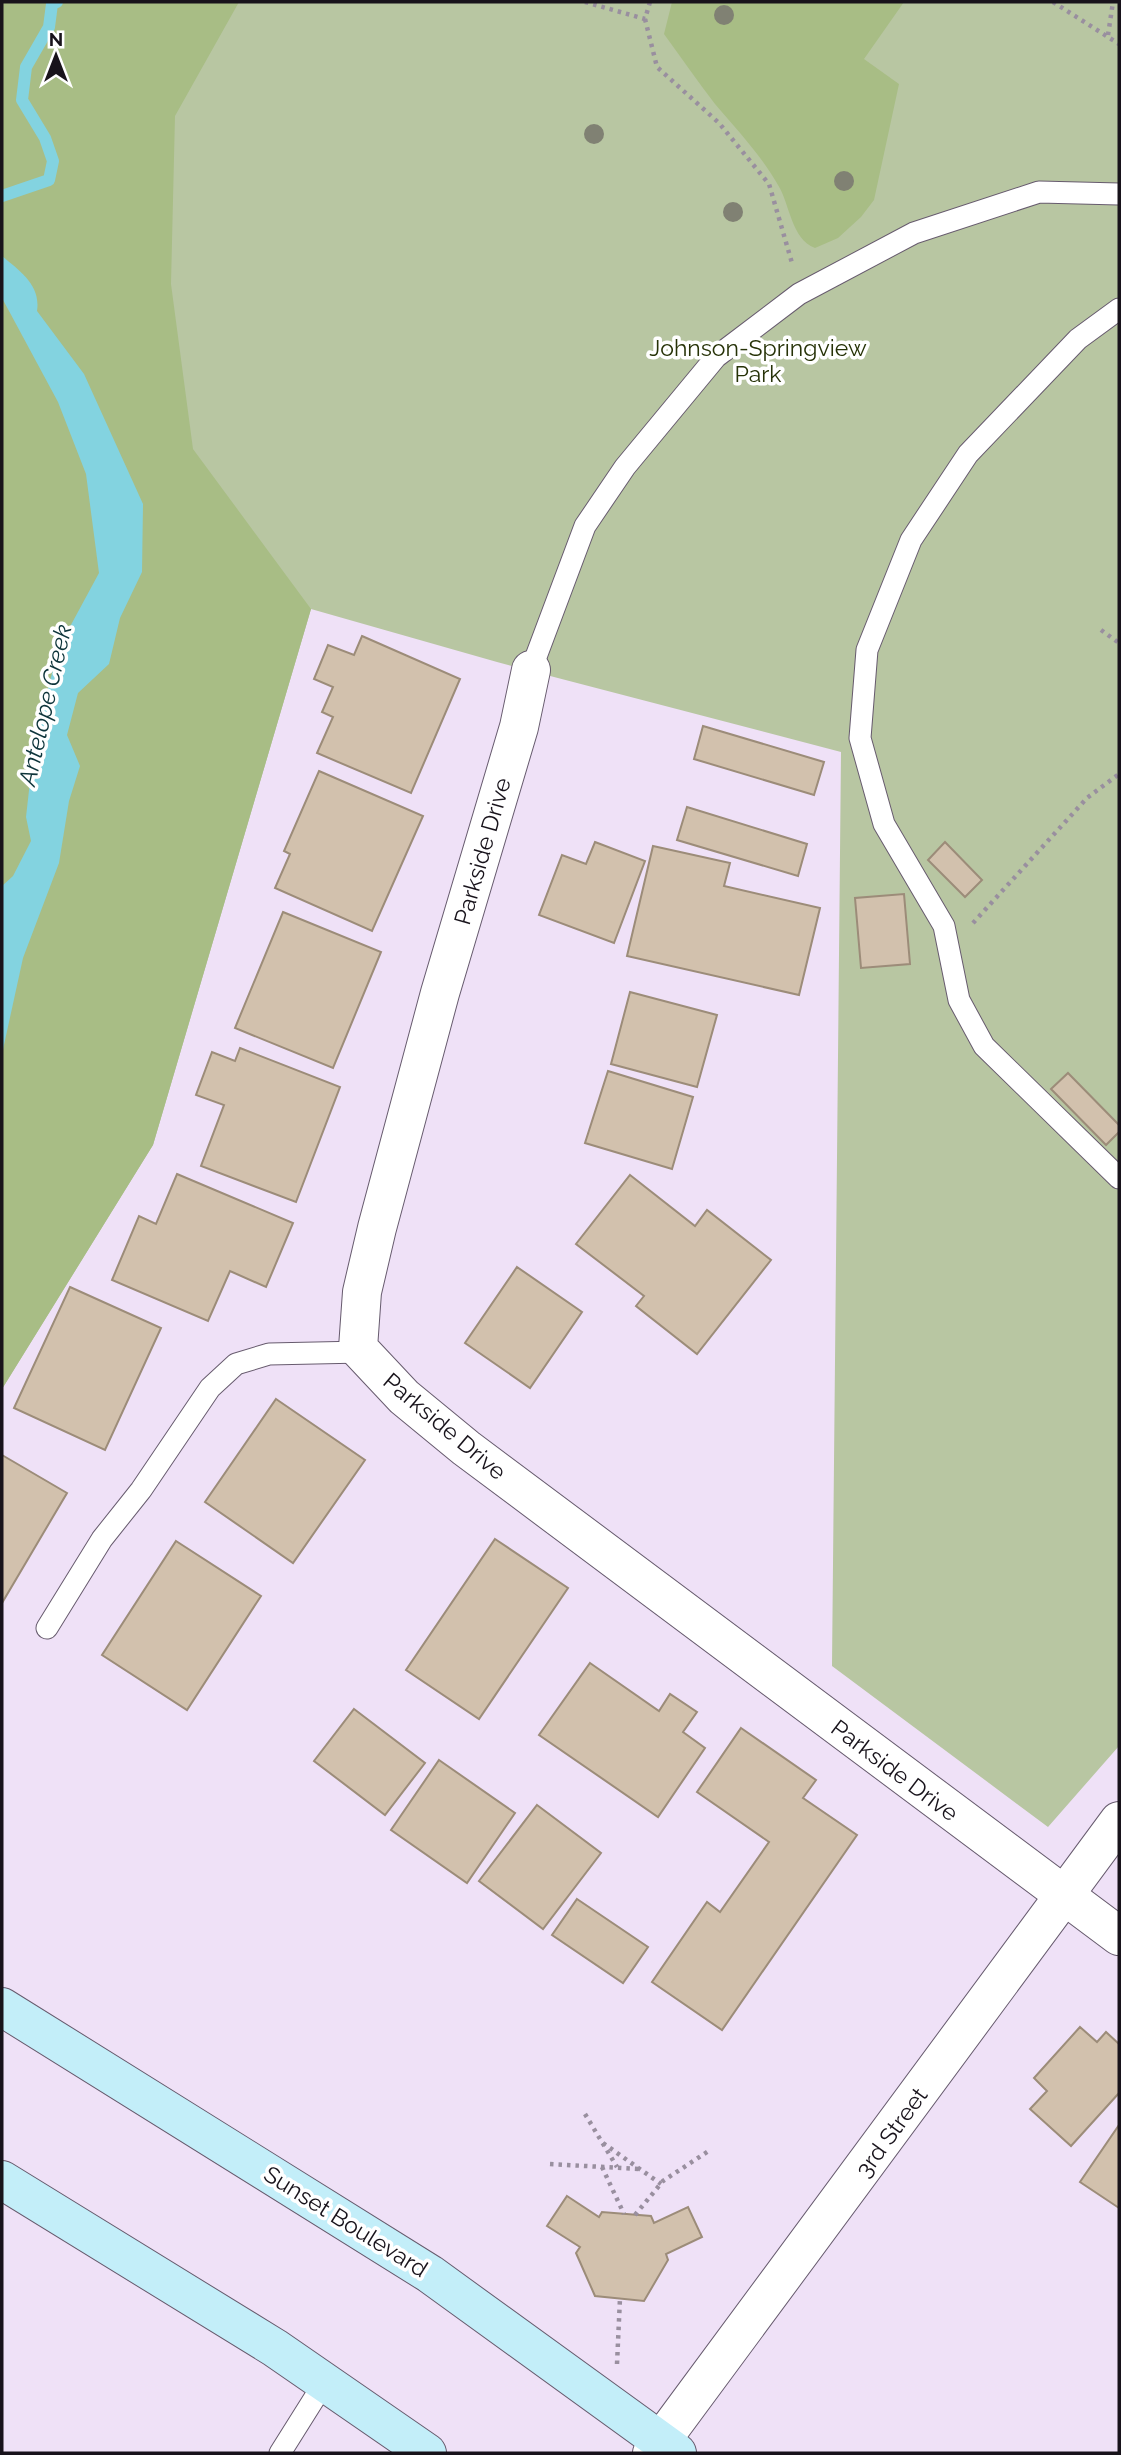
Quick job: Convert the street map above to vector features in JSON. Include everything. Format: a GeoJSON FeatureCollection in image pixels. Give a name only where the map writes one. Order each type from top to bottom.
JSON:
{"type":"FeatureCollection","features":[{"type":"Feature","properties":{"kind":"main road","name":"Sunset Boulevard"},"geometry":{"type":"LineString","coordinates":[[2,2007],[430,2274],[664,2449]]}},
{"type":"Feature","properties":{"kind":"main road"},"geometry":{"type":"LineString","coordinates":[[4,2186],[275,2348],[411,2449]]}},
{"type":"Feature","properties":{"kind":"street","name":"Parkside Drive"},"geometry":{"type":"LineString","coordinates":[[531,670],[519,727],[440,993],[377,1228],[362,1292],[358,1348],[404,1397],[466,1448],[1119,1936]]}},
{"type":"Feature","properties":{"kind":"street","name":"3rd Street"},"geometry":{"type":"LineString","coordinates":[[664,2449],[1062,1894],[1119,1821]]}},
{"type":"Feature","properties":{"kind":"lane"},"geometry":{"type":"LineString","coordinates":[[531,670],[585,526],[625,467],[716,356],[799,294],[914,233],[1039,192],[1119,194]]}},
{"type":"Feature","properties":{"kind":"lane"},"geometry":{"type":"LineString","coordinates":[[1119,309],[1079,339],[968,454],[911,540],[867,650],[860,738],[884,824],[944,926],[959,1000],[984,1046],[1119,1178]]}},
{"type":"Feature","properties":{"kind":"lane"},"geometry":{"type":"LineString","coordinates":[[47,1629],[102,1539],[141,1490],[210,1388],[236,1364],[269,1354],[362,1352]]}},
{"type":"Feature","properties":{"kind":"lane"},"geometry":{"type":"LineString","coordinates":[[280,2453],[324,2383]]}},
{"type":"Feature","properties":{"kind":"path"},"geometry":{"type":"LineString","coordinates":[[585,2],[645,19]]}},
{"type":"Feature","properties":{"kind":"path"},"geometry":{"type":"LineString","coordinates":[[650,2],[645,19],[657,67],[719,123],[769,184],[799,294]]}},
{"type":"Feature","properties":{"kind":"path"},"geometry":{"type":"LineString","coordinates":[[1053,2],[1108,34],[1119,44]]}},
{"type":"Feature","properties":{"kind":"path"},"geometry":{"type":"LineString","coordinates":[[1108,34],[1113,2]]}},
{"type":"Feature","properties":{"kind":"path"},"geometry":{"type":"LineString","coordinates":[[1101,631],[1119,643]]}},
{"type":"Feature","properties":{"kind":"path"},"geometry":{"type":"LineString","coordinates":[[949,949],[1087,798],[1119,774]]}},
{"type":"Feature","properties":{"kind":"path"},"geometry":{"type":"LineString","coordinates":[[586,2114],[617,2168]]}},
{"type":"Feature","properties":{"kind":"path"},"geometry":{"type":"LineString","coordinates":[[603,2143],[661,2184]]}},
{"type":"Feature","properties":{"kind":"path"},"geometry":{"type":"LineString","coordinates":[[635,2215],[661,2184],[710,2150]]}},
{"type":"Feature","properties":{"kind":"path"},"geometry":{"type":"LineString","coordinates":[[550,2164],[639,2169]]}},
{"type":"Feature","properties":{"kind":"path"},"geometry":{"type":"LineString","coordinates":[[601,2167],[624,2214]]}},
{"type":"Feature","properties":{"kind":"path"},"geometry":{"type":"LineString","coordinates":[[617,2367],[620,2298]]}},
{"type":"Feature","properties":{"kind":"green space","name":"Johnson-Springview Park"},"geometry":{"type":"Polygon","coordinates":[[[2,2],[1119,2],[1119,1746],[1048,1827],[832,1666],[841,752],[497,662],[311,609],[153,1145],[2,1389],[2,2]]]}},
{"type":"Feature","properties":{"kind":"green space"},"geometry":{"type":"Polygon","coordinates":[[[2,2],[239,2],[175,116],[171,284],[193,449],[311,609],[153,1145],[2,1389],[2,2]]]}},
{"type":"Feature","properties":{"kind":"green space"},"geometry":{"type":"Polygon","coordinates":[[[672,2],[904,2],[864,59],[899,84],[874,200],[861,217],[838,238],[815,248],[801,237],[771,174],[664,34],[672,2]]]}},
{"type":"Feature","properties":{"kind":"water","name":"Antelope Creek"},"geometry":{"type":"Polygon","coordinates":[[[2,256],[28,279],[36,294],[37,311],[84,374],[143,504],[142,572],[120,618],[109,664],[78,693],[67,735],[80,766],[69,801],[59,863],[23,958],[2,1054],[2,886],[13,876],[31,841],[26,817],[35,737],[59,647],[99,573],[86,474],[58,402],[2,298],[2,256]]]}},
{"type":"Feature","properties":{"kind":"building"},"geometry":{"type":"Polygon","coordinates":[[[362,636],[460,679],[411,793],[317,753],[333,717],[322,712],[333,687],[314,679],[328,645],[354,655],[362,636]]]}},
{"type":"Feature","properties":{"kind":"building"},"geometry":{"type":"Polygon","coordinates":[[[703,726],[824,762],[814,795],[694,759],[703,726]]]}},
{"type":"Feature","properties":{"kind":"building"},"geometry":{"type":"Polygon","coordinates":[[[319,771],[423,816],[372,931],[275,888],[290,854],[284,851],[319,771]]]}},
{"type":"Feature","properties":{"kind":"building"},"geometry":{"type":"Polygon","coordinates":[[[687,807],[807,844],[798,876],[677,840],[687,807]]]}},
{"type":"Feature","properties":{"kind":"building"},"geometry":{"type":"Polygon","coordinates":[[[595,842],[645,861],[614,943],[539,915],[562,855],[586,864],[595,842]]]}},
{"type":"Feature","properties":{"kind":"building"},"geometry":{"type":"Polygon","coordinates":[[[945,842],[982,880],[965,897],[928,860],[945,842]]]}},
{"type":"Feature","properties":{"kind":"building"},"geometry":{"type":"Polygon","coordinates":[[[653,846],[730,863],[724,886],[820,908],[799,995],[627,956],[653,846]]]}},
{"type":"Feature","properties":{"kind":"building"},"geometry":{"type":"Polygon","coordinates":[[[904,894],[910,964],[861,968],[855,898],[904,894]]]}},
{"type":"Feature","properties":{"kind":"building"},"geometry":{"type":"Polygon","coordinates":[[[283,912],[381,952],[333,1068],[235,1028],[283,912]]]}},
{"type":"Feature","properties":{"kind":"building"},"geometry":{"type":"Polygon","coordinates":[[[630,992],[717,1015],[697,1087],[611,1064],[630,992]]]}},
{"type":"Feature","properties":{"kind":"building"},"geometry":{"type":"Polygon","coordinates":[[[240,1048],[340,1087],[296,1202],[201,1166],[224,1105],[196,1095],[212,1052],[235,1061],[240,1048]]]}},
{"type":"Feature","properties":{"kind":"building"},"geometry":{"type":"Polygon","coordinates":[[[608,1071],[693,1097],[672,1169],[585,1143],[608,1071]]]}},
{"type":"Feature","properties":{"kind":"building"},"geometry":{"type":"Polygon","coordinates":[[[1068,1073],[1119,1125],[1119,1132],[1106,1145],[1051,1089],[1068,1073]]]}},
{"type":"Feature","properties":{"kind":"building"},"geometry":{"type":"Polygon","coordinates":[[[177,1174],[293,1223],[266,1287],[230,1271],[208,1321],[112,1280],[139,1216],[156,1224],[177,1174]]]}},
{"type":"Feature","properties":{"kind":"building"},"geometry":{"type":"Polygon","coordinates":[[[630,1175],[695,1226],[707,1210],[771,1260],[697,1354],[636,1306],[644,1296],[576,1244],[630,1175]]]}},
{"type":"Feature","properties":{"kind":"building"},"geometry":{"type":"Polygon","coordinates":[[[517,1267],[582,1312],[530,1388],[465,1343],[517,1267]]]}},
{"type":"Feature","properties":{"kind":"building"},"geometry":{"type":"Polygon","coordinates":[[[70,1287],[161,1328],[105,1450],[14,1408],[70,1287]]]}},
{"type":"Feature","properties":{"kind":"building"},"geometry":{"type":"Polygon","coordinates":[[[276,1399],[365,1460],[293,1563],[205,1502],[276,1399]]]}},
{"type":"Feature","properties":{"kind":"building"},"geometry":{"type":"Polygon","coordinates":[[[2,1455],[67,1493],[2,1603],[2,1455]]]}},
{"type":"Feature","properties":{"kind":"building"},"geometry":{"type":"Polygon","coordinates":[[[495,1539],[568,1588],[479,1719],[406,1670],[495,1539]]]}},
{"type":"Feature","properties":{"kind":"building"},"geometry":{"type":"Polygon","coordinates":[[[176,1541],[261,1596],[187,1710],[102,1655],[176,1541]]]}},
{"type":"Feature","properties":{"kind":"building"},"geometry":{"type":"Polygon","coordinates":[[[590,1663],[659,1711],[670,1694],[697,1712],[683,1732],[705,1748],[658,1817],[539,1735],[590,1663]]]}},
{"type":"Feature","properties":{"kind":"building"},"geometry":{"type":"Polygon","coordinates":[[[354,1709],[425,1763],[385,1815],[314,1761],[354,1709]]]}},
{"type":"Feature","properties":{"kind":"building"},"geometry":{"type":"Polygon","coordinates":[[[741,1728],[816,1780],[803,1798],[857,1835],[722,2030],[652,1982],[707,1902],[720,1912],[769,1842],[697,1792],[741,1728]]]}},
{"type":"Feature","properties":{"kind":"building"},"geometry":{"type":"Polygon","coordinates":[[[439,1760],[515,1813],[467,1883],[391,1830],[439,1760]]]}},
{"type":"Feature","properties":{"kind":"building"},"geometry":{"type":"Polygon","coordinates":[[[537,1805],[601,1853],[543,1929],[479,1881],[537,1805]]]}},
{"type":"Feature","properties":{"kind":"building"},"geometry":{"type":"Polygon","coordinates":[[[577,1899],[648,1947],[623,1983],[552,1935],[577,1899]]]}},
{"type":"Feature","properties":{"kind":"building"},"geometry":{"type":"Polygon","coordinates":[[[1080,2027],[1097,2042],[1106,2032],[1119,2044],[1119,2093],[1071,2146],[1030,2109],[1047,2091],[1034,2078],[1080,2027]]]}},
{"type":"Feature","properties":{"kind":"building"},"geometry":{"type":"Polygon","coordinates":[[[1119,2125],[1119,2208],[1080,2182],[1119,2125]]]}},
{"type":"Feature","properties":{"kind":"building"},"geometry":{"type":"Polygon","coordinates":[[[567,2196],[599,2217],[602,2212],[651,2216],[654,2223],[688,2207],[702,2237],[666,2254],[668,2260],[644,2301],[595,2296],[576,2253],[580,2247],[547,2226],[567,2196]]]}},
{"type":"Feature","properties":{"kind":"waterway"},"geometry":{"type":"LineString","coordinates":[[2,196],[49,180],[53,161],[45,138],[22,100],[26,67],[49,27],[52,4],[57,2]]}}]}
